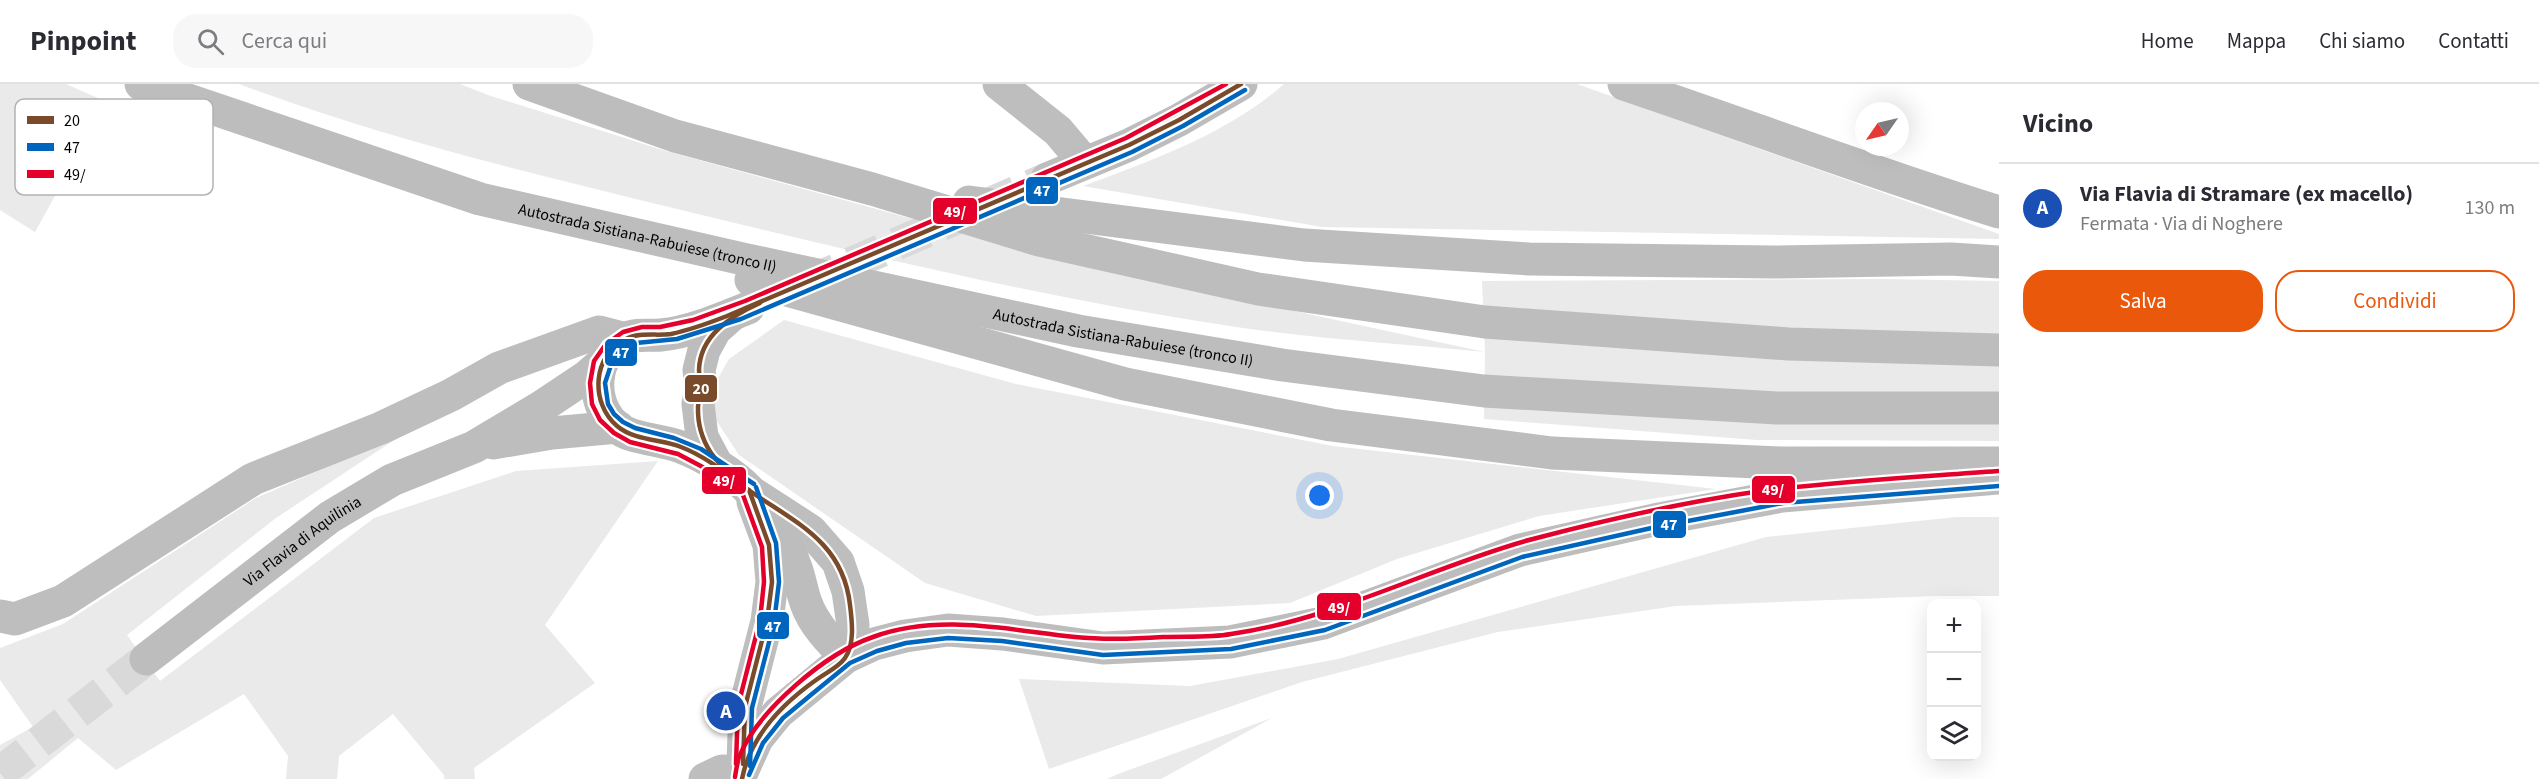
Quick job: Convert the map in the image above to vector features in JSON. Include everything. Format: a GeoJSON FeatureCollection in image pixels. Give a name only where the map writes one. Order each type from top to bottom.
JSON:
{"type":"FeatureCollection","features":[{"type":"Feature","properties":{"kind":"main road","name":"Autostrada Sistiana-Rabuiese (tronco II)"},"geometry":{"type":"LineString","coordinates":[[141,84],[185,99]]}},
{"type":"Feature","properties":{"kind":"main road"},"geometry":{"type":"LineString","coordinates":[[529,84],[675,136],[872,189],[1040,240],[1258,289],[1485,322],[1789,344],[1999,350]]}},
{"type":"Feature","properties":{"kind":"main road"},"geometry":{"type":"LineString","coordinates":[[1047,179],[1179,120],[1241,84]]}},
{"type":"Feature","properties":{"kind":"main road"},"geometry":{"type":"LineString","coordinates":[[1624,84],[1759,129],[1885,176],[1999,212]]}},
{"type":"Feature","properties":{"kind":"main road","name":"Autostrada Sistiana-Rabuiese (tronco II)"},"geometry":{"type":"LineString","coordinates":[[213,108],[480,199],[1078,331],[1282,365],[1484,391],[1777,408],[1999,408]]}},
{"type":"Feature","properties":{"kind":"main road"},"geometry":{"type":"LineString","coordinates":[[872,189],[1304,245],[1529,259],[1773,262],[1951,259],[1999,262]]}},
{"type":"Feature","properties":{"kind":"main road"},"geometry":{"type":"LineString","coordinates":[[591,223],[773,288],[1102,378],[1331,425],[1552,453],[1781,464],[1999,463]]}},
{"type":"Feature","properties":{"kind":"main road"},"geometry":{"type":"LineString","coordinates":[[699,370],[704,350],[715,330],[740,311],[695,327],[661,335],[643,334],[626,339],[611,350],[600,365],[597,383],[599,401],[606,415],[633,433],[681,447],[718,467],[749,490],[781,533],[796,567],[806,604],[823,633],[846,657],[874,644],[905,636],[948,630],[1003,634],[1102,648],[1230,642],[1323,623],[1520,550],[1654,520],[1782,496],[1999,478]]}},
{"type":"Feature","properties":{"kind":"main road"},"geometry":{"type":"LineString","coordinates":[[633,433],[663,436],[678,429],[691,418],[698,404],[701,388],[699,370],[691,354],[678,342],[661,335]]}},
{"type":"Feature","properties":{"kind":"main road","name":"Via Flavia di Aquilinia"},"geometry":{"type":"LineString","coordinates":[[146,659],[330,517],[392,480],[474,447],[559,395],[600,365]]}},
{"type":"Feature","properties":{"kind":"main road"},"geometry":{"type":"LineString","coordinates":[[698,404],[702,437],[718,467]]}},
{"type":"Feature","properties":{"kind":"main road","name":"Via Flavia di Aquilinia"},"geometry":{"type":"LineString","coordinates":[[474,447],[552,433],[633,433]]}},
{"type":"Feature","properties":{"kind":"street"},"geometry":{"type":"LineString","coordinates":[[999,84],[1058,131],[1085,163]]}},
{"type":"Feature","properties":{"kind":"street"},"geometry":{"type":"LineString","coordinates":[[0,616],[15,618],[63,601],[253,479],[381,428],[451,395],[499,368],[599,332],[626,339]]}},
{"type":"Feature","properties":{"kind":"street"},"geometry":{"type":"LineString","coordinates":[[742,775],[757,739],[778,713],[846,657],[853,625],[848,591],[838,562],[811,531],[749,490]]}},
{"type":"Feature","properties":{"kind":"street"},"geometry":{"type":"LineString","coordinates":[[742,775],[745,707],[767,621],[772,582],[768,545],[749,490]]}},
{"type":"Feature","properties":{"kind":"street"},"geometry":{"type":"LineString","coordinates":[[705,779],[722,771],[742,775]]}},
{"type":"Feature","properties":{"kind":"shaded area"},"geometry":{"type":"Polygon","coordinates":[[[0,84],[66,84],[100,99],[15,99],[15,195],[55,195],[35,232],[0,210],[0,84]]]}},
{"type":"Feature","properties":{"kind":"shaded area"},"geometry":{"type":"Polygon","coordinates":[[[239,84],[460,84],[488,95],[666,151],[1072,263],[1485,352],[1236,327],[1095,303],[955,274],[677,209],[456,153],[347,121],[239,84]]]}},
{"type":"Feature","properties":{"kind":"shaded area"},"geometry":{"type":"Polygon","coordinates":[[[1284,84],[1577,84],[1999,234],[1999,239],[1322,227],[1083,186],[1136,166],[1214,131],[1262,102],[1284,84]]]}},
{"type":"Feature","properties":{"kind":"shaded area"},"geometry":{"type":"Polygon","coordinates":[[[1881,279],[1999,281],[1999,441],[1757,440],[1484,419],[1485,352],[1482,281],[1881,279]]]}},
{"type":"Feature","properties":{"kind":"shaded area"},"geometry":{"type":"Polygon","coordinates":[[[784,320],[1016,384],[1333,446],[1716,489],[1539,516],[1397,559],[1290,603],[1036,616],[925,583],[739,455],[714,417],[711,390],[729,359],[784,320]]]}},
{"type":"Feature","properties":{"kind":"shaded area"},"geometry":{"type":"Polygon","coordinates":[[[405,433],[276,518],[127,635],[160,681],[374,518],[516,471],[658,461],[545,625],[595,683],[474,768],[475,779],[444,779],[444,775],[393,714],[339,756],[337,779],[286,779],[288,756],[244,694],[116,770],[78,738],[28,779],[0,779],[0,745],[33,727],[0,680],[0,648],[63,624],[256,498],[405,433]]]}},
{"type":"Feature","properties":{"kind":"shaded area"},"geometry":{"type":"Polygon","coordinates":[[[1956,517],[1999,517],[1999,596],[1937,596],[1676,606],[1498,632],[1302,682],[1049,769],[1019,679],[1190,686],[1338,659],[1766,537],[1956,517]]]}},
{"type":"Feature","properties":{"kind":"shaded area"},"geometry":{"type":"Polygon","coordinates":[[[1272,718],[1161,779],[1107,779],[1118,774],[1272,718]]]}},
{"type":"Feature","properties":{"kind":"tunnel"},"geometry":{"type":"LineString","coordinates":[[806,283],[1047,179]]}},
{"type":"Feature","properties":{"kind":"tunnel"},"geometry":{"type":"LineString","coordinates":[[0,773],[146,659]]}},
{"type":"Feature","properties":{"kind":"transit line","name":"49/"},"geometry":{"type":"LineString","coordinates":[[736,764],[738,706],[760,620],[764,582],[762,547],[743,495],[714,473],[678,454],[630,442],[614,433],[600,420],[592,404],[590,383],[594,361],[606,344],[623,332],[693,320],[745,301],[1126,138],[1226,84]]}},
{"type":"Feature","properties":{"kind":"transit line","name":"20"},"geometry":{"type":"LineString","coordinates":[[742,779],[752,749],[769,723],[803,689],[839,665],[845,658],[852,639],[846,583],[838,565],[815,536],[717,467],[681,447],[640,437],[617,426],[608,416],[599,393],[601,367],[606,356],[615,346],[631,337],[671,334],[720,319],[1129,145],[1179,120],[1241,84]]}},
{"type":"Feature","properties":{"kind":"transit line","name":"47"},"geometry":{"type":"LineString","coordinates":[[754,484],[701,449],[674,438],[635,428],[614,414],[608,404],[605,383],[612,362],[619,354],[636,343],[677,339],[741,319],[1132,152],[1245,90]]}},
{"type":"Feature","properties":{"kind":"transit line","name":"20"},"geometry":{"type":"LineString","coordinates":[[744,486],[717,461],[701,432],[698,404],[701,388],[699,370],[705,347],[719,328],[738,314],[760,303]]}},
{"type":"Feature","properties":{"kind":"transit line","name":"49/"},"geometry":{"type":"LineString","coordinates":[[735,777],[739,757],[748,739],[761,721],[796,685],[835,656],[855,645],[898,630],[923,626],[974,625],[1097,639],[1223,635],[1270,627],[1308,617],[1492,551],[1645,512],[1761,491],[1880,479],[1998,471]]}},
{"type":"Feature","properties":{"kind":"transit line","name":"47"},"geometry":{"type":"LineString","coordinates":[[749,775],[763,743],[783,718],[850,663],[877,651],[906,643],[948,638],[1002,641],[1103,655],[1231,649],[1325,630],[1522,557],[1656,527],[1783,503],[1999,486]]}},
{"type":"Feature","properties":{"kind":"transit line","name":"47"},"geometry":{"type":"LineString","coordinates":[[750,766],[752,708],[774,623],[779,582],[776,543],[756,487]]}},
{"type":"Feature","properties":{"kind":"transit line","name":"20"},"geometry":{"type":"LineString","coordinates":[[743,764],[745,707],[767,621],[772,582],[769,545],[749,490]]}},
{"type":"Feature","properties":{"kind":"place","name":"Via Flavia di Stramare (ex macello)"},"geometry":{"type":"Point","coordinates":[726,711]}}]}
